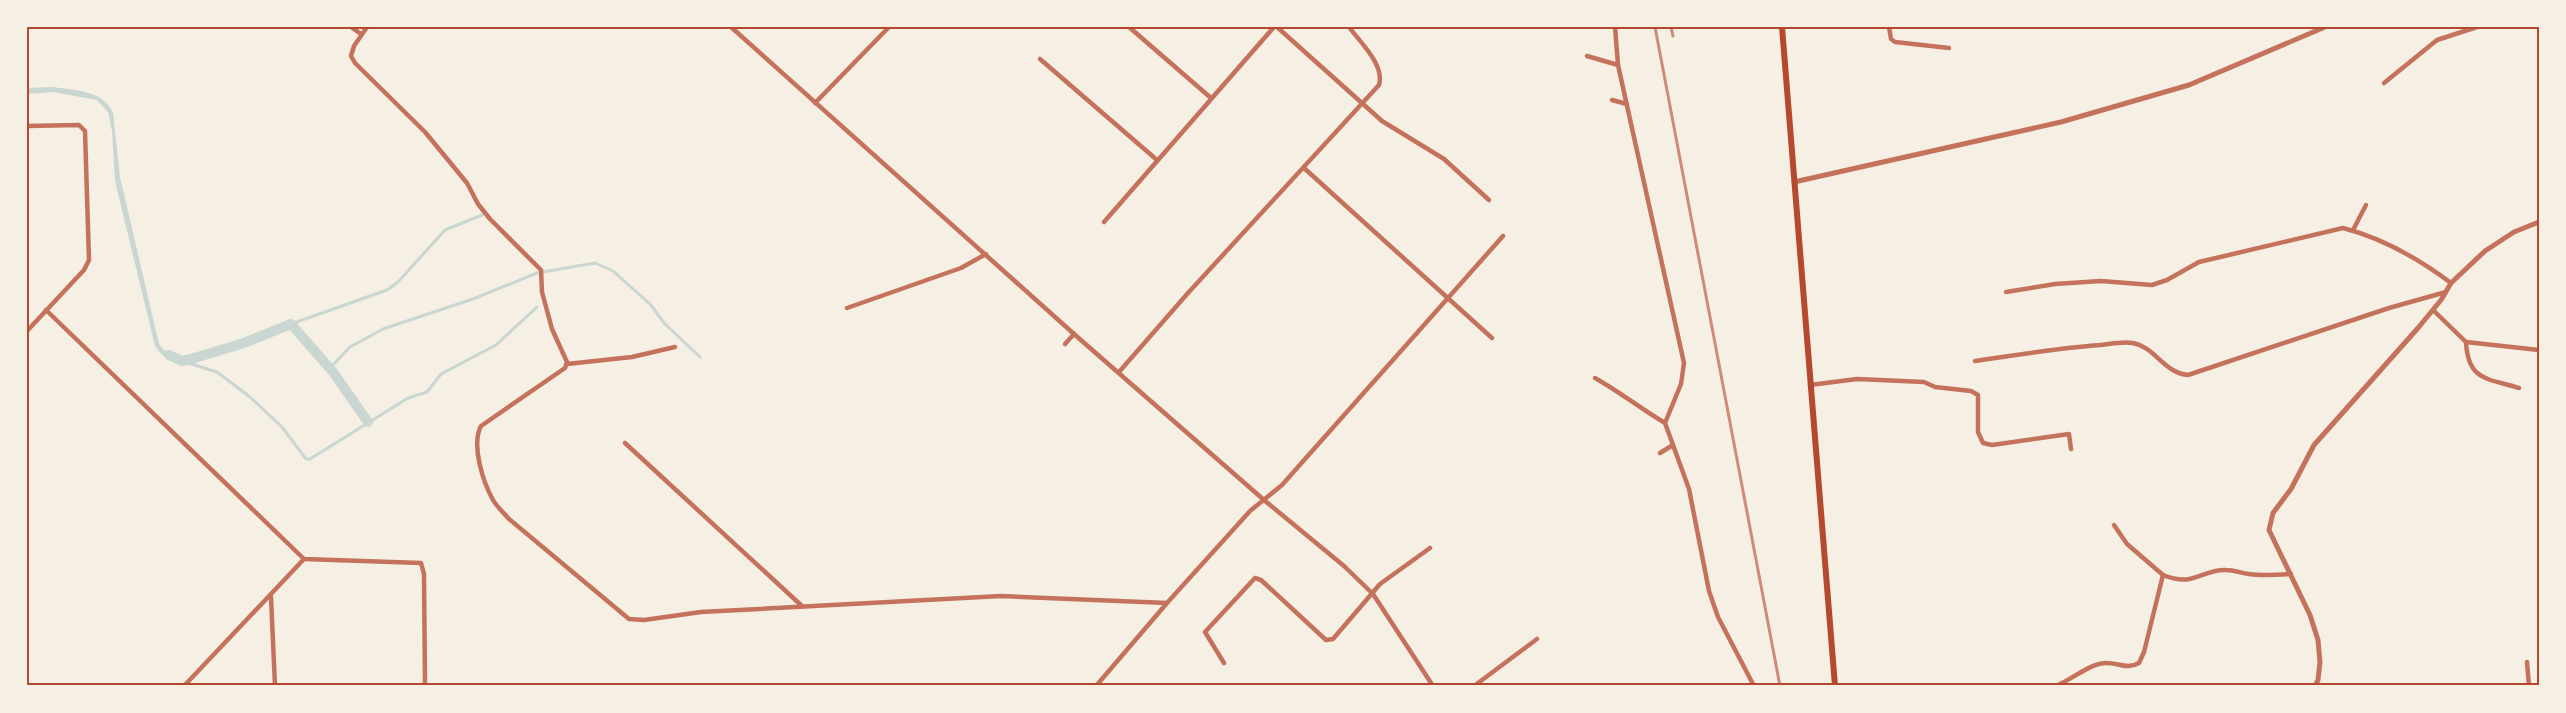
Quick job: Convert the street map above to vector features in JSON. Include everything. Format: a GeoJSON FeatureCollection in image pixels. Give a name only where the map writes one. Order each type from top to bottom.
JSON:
{"type":"FeatureCollection","features":[{"type":"Feature","properties":{"kind":"main road"},"geometry":{"type":"LineString","coordinates":[[1782,27],[1835,686]]}},
{"type":"Feature","properties":{"kind":"street"},"geometry":{"type":"LineString","coordinates":[[351,27],[361,34]]}},
{"type":"Feature","properties":{"kind":"street"},"geometry":{"type":"LineString","coordinates":[[367,27],[361,34],[351,56],[355,63],[425,132],[467,183],[490,219],[542,272],[542,291],[552,329],[567,364]]}},
{"type":"Feature","properties":{"kind":"street"},"geometry":{"type":"LineString","coordinates":[[731,27],[1074,334],[1264,500],[1344,566],[1373,594],[1432,686]]}},
{"type":"Feature","properties":{"kind":"street"},"geometry":{"type":"LineString","coordinates":[[815,103],[889,27]]}},
{"type":"Feature","properties":{"kind":"street"},"geometry":{"type":"LineString","coordinates":[[1129,27],[1211,98]]}},
{"type":"Feature","properties":{"kind":"street"},"geometry":{"type":"LineString","coordinates":[[1104,222],[1276,27],[1382,121],[1444,159],[1489,200]]}},
{"type":"Feature","properties":{"kind":"street"},"geometry":{"type":"LineString","coordinates":[[1119,372],[1188,292],[1379,85],[1382,77],[1378,67],[1349,27]]}},
{"type":"Feature","properties":{"kind":"street"},"geometry":{"type":"LineString","coordinates":[[1615,27],[1618,65],[1684,363],[1681,384],[1665,423]]}},
{"type":"Feature","properties":{"kind":"street"},"geometry":{"type":"LineString","coordinates":[[1889,27],[1891,39],[1895,42],[1949,48]]}},
{"type":"Feature","properties":{"kind":"street"},"geometry":{"type":"LineString","coordinates":[[1794,182],[2061,122],[2189,85],[2325,27]]}},
{"type":"Feature","properties":{"kind":"street"},"geometry":{"type":"LineString","coordinates":[[2384,83],[2426,47],[2448,36],[2477,27]]}},
{"type":"Feature","properties":{"kind":"street"},"geometry":{"type":"LineString","coordinates":[[1587,56],[1618,65]]}},
{"type":"Feature","properties":{"kind":"street"},"geometry":{"type":"LineString","coordinates":[[1040,59],[1157,160]]}},
{"type":"Feature","properties":{"kind":"street"},"geometry":{"type":"LineString","coordinates":[[1612,100],[1627,104]]}},
{"type":"Feature","properties":{"kind":"street"},"geometry":{"type":"LineString","coordinates":[[27,126],[79,125],[85,131],[89,260],[84,270],[27,331]]}},
{"type":"Feature","properties":{"kind":"street"},"geometry":{"type":"LineString","coordinates":[[1304,168],[1492,339]]}},
{"type":"Feature","properties":{"kind":"street"},"geometry":{"type":"LineString","coordinates":[[2353,230],[2366,205]]}},
{"type":"Feature","properties":{"kind":"street"},"geometry":{"type":"LineString","coordinates":[[2315,686],[2320,662],[2318,640],[2310,615],[2269,530],[2273,513],[2291,489],[2314,445],[2433,310],[2451,283],[2485,251],[2514,232],[2539,222]]}},
{"type":"Feature","properties":{"kind":"street"},"geometry":{"type":"LineString","coordinates":[[2006,292],[2035,286],[2101,280],[2152,285],[2167,280],[2199,262],[2222,255],[2282,244],[2325,230],[2343,228],[2364,233],[2404,253],[2429,266],[2451,283]]}},
{"type":"Feature","properties":{"kind":"street"},"geometry":{"type":"LineString","coordinates":[[1096,686],[1250,511],[1282,485],[1503,236]]}},
{"type":"Feature","properties":{"kind":"street"},"geometry":{"type":"LineString","coordinates":[[847,308],[961,268],[986,254]]}},
{"type":"Feature","properties":{"kind":"street"},"geometry":{"type":"LineString","coordinates":[[1975,361],[2077,347],[2132,343],[2150,352],[2177,374],[2188,375],[2389,308],[2446,292]]}},
{"type":"Feature","properties":{"kind":"street"},"geometry":{"type":"LineString","coordinates":[[46,310],[304,559],[421,563],[424,574],[425,686]]}},
{"type":"Feature","properties":{"kind":"street"},"geometry":{"type":"LineString","coordinates":[[2433,310],[2466,342],[2471,368],[2477,374],[2519,388]]}},
{"type":"Feature","properties":{"kind":"street"},"geometry":{"type":"LineString","coordinates":[[1065,344],[1074,334]]}},
{"type":"Feature","properties":{"kind":"street"},"geometry":{"type":"LineString","coordinates":[[2466,342],[2539,350]]}},
{"type":"Feature","properties":{"kind":"street"},"geometry":{"type":"LineString","coordinates":[[675,347],[632,357],[567,364],[554,376],[481,426],[477,433],[484,475],[494,502],[509,519],[629,619],[644,620],[701,612],[802,606],[1001,597],[1167,603]]}},
{"type":"Feature","properties":{"kind":"street"},"geometry":{"type":"LineString","coordinates":[[1596,378],[1625,394],[1643,410],[1665,423],[1689,489],[1709,591],[1718,616],[1754,686]]}},
{"type":"Feature","properties":{"kind":"street"},"geometry":{"type":"LineString","coordinates":[[1810,385],[1857,379],[1923,382],[1935,387],[1971,391],[1978,395],[1978,432],[1983,443],[1992,445],[2069,434],[2071,449]]}},
{"type":"Feature","properties":{"kind":"street"},"geometry":{"type":"LineString","coordinates":[[625,443],[802,606]]}},
{"type":"Feature","properties":{"kind":"street"},"geometry":{"type":"LineString","coordinates":[[1660,453],[1673,445]]}},
{"type":"Feature","properties":{"kind":"street"},"geometry":{"type":"LineString","coordinates":[[2114,525],[2127,544],[2163,574],[2193,580],[2219,570],[2272,576],[2291,574]]}},
{"type":"Feature","properties":{"kind":"street"},"geometry":{"type":"LineString","coordinates":[[1224,663],[1205,632],[1255,578],[1261,580],[1326,640],[1332,639],[1380,584],[1430,548]]}},
{"type":"Feature","properties":{"kind":"street"},"geometry":{"type":"LineString","coordinates":[[184,686],[271,597],[304,559]]}},
{"type":"Feature","properties":{"kind":"street"},"geometry":{"type":"LineString","coordinates":[[2056,686],[2101,663],[2113,663],[2125,667],[2139,663],[2144,652],[2163,574]]}},
{"type":"Feature","properties":{"kind":"street"},"geometry":{"type":"LineString","coordinates":[[271,597],[274,686]]}},
{"type":"Feature","properties":{"kind":"street"},"geometry":{"type":"LineString","coordinates":[[1474,686],[1537,639]]}},
{"type":"Feature","properties":{"kind":"street"},"geometry":{"type":"LineString","coordinates":[[2527,662],[2529,686]]}},
{"type":"Feature","properties":{"kind":"shaded area"},"geometry":{"type":"Polygon","coordinates":[[[52,87],[78,90],[95,95],[102,99],[113,112],[120,177],[159,344],[163,349],[181,359],[181,363],[162,355],[155,346],[115,181],[112,131],[108,112],[97,100],[53,92],[27,94],[27,88],[52,87]]]}},
{"type":"Feature","properties":{"kind":"waterway"},"geometry":{"type":"LineString","coordinates":[[291,324],[387,290],[398,282],[445,230],[482,215]]}},
{"type":"Feature","properties":{"kind":"waterway"},"geometry":{"type":"LineString","coordinates":[[329,369],[350,347],[383,329],[473,299],[537,273],[595,263],[613,271],[651,305],[664,323],[700,357]]}},
{"type":"Feature","properties":{"kind":"waterway"},"geometry":{"type":"LineString","coordinates":[[182,361],[217,372],[250,397],[282,427],[306,459],[310,459],[408,398],[427,392],[441,374],[496,345],[537,307]]}},
{"type":"Feature","properties":{"kind":"waterway"},"geometry":{"type":"LineString","coordinates":[[169,355],[182,361],[191,359],[244,343],[291,324],[333,372],[368,422]]}},
{"type":"Feature","properties":{"kind":"railway"},"geometry":{"type":"LineString","coordinates":[[1655,27],[1780,686]]}},
{"type":"Feature","properties":{"kind":"railway"},"geometry":{"type":"LineString","coordinates":[[1671,27],[1673,36]]}}]}
